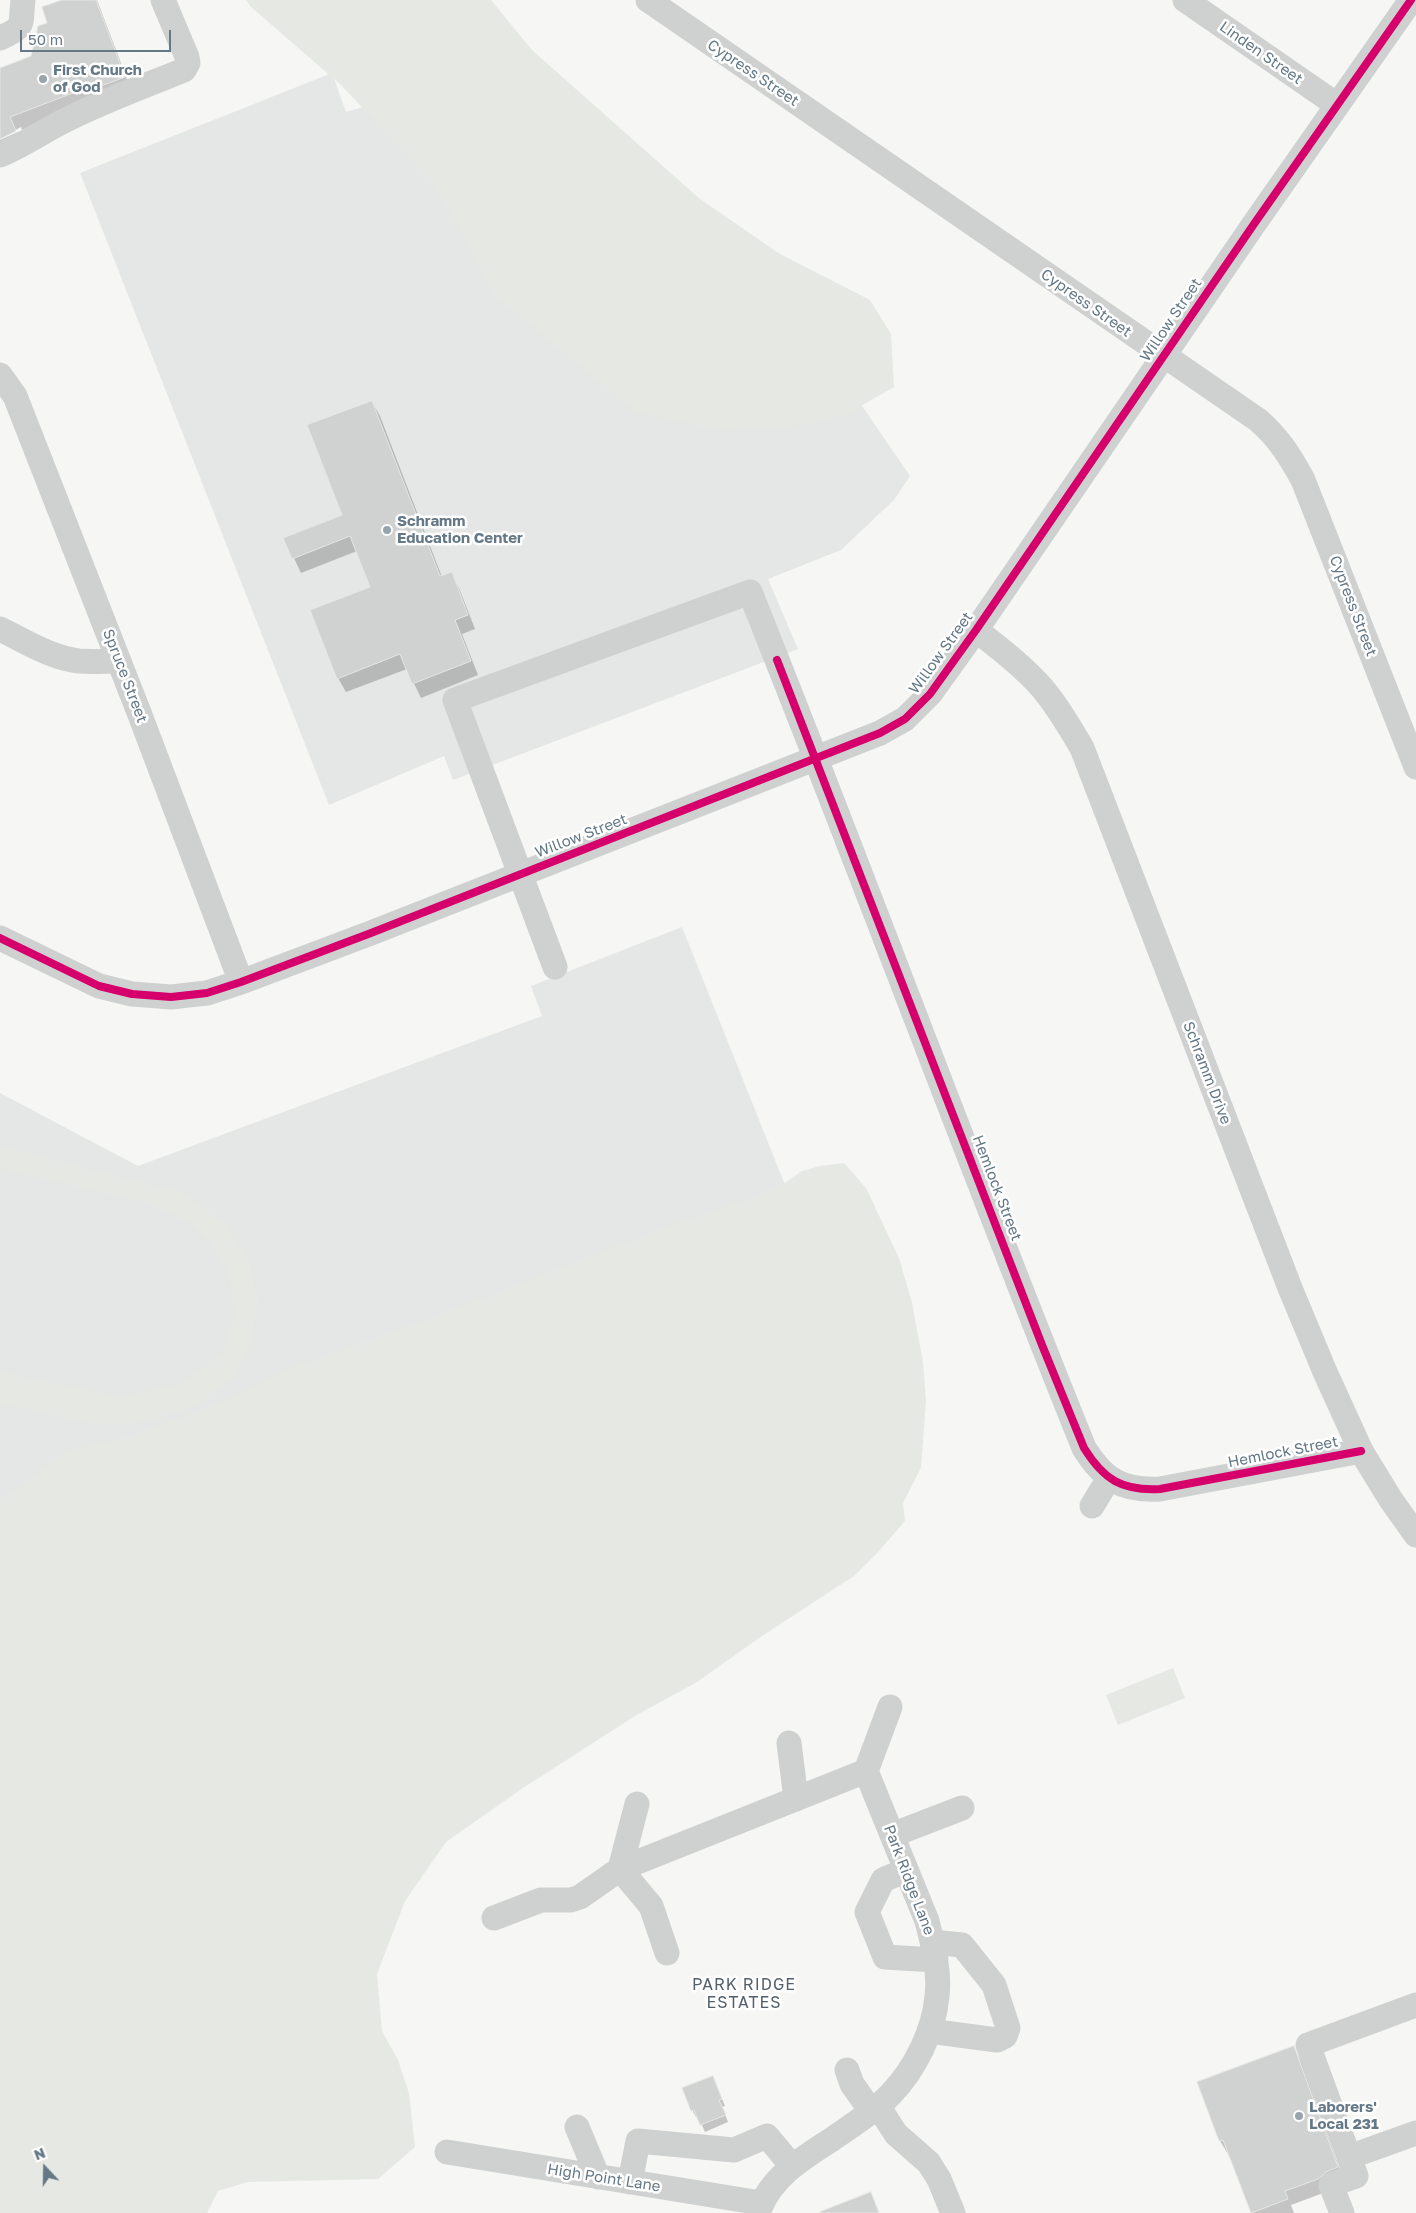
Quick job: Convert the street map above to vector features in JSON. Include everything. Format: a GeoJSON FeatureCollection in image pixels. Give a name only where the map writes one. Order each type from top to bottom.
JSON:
{"type":"FeatureCollection","features":[{"type":"Feature","properties":{"kind":"street"},"geometry":{"type":"LineString","coordinates":[[0,154],[19,147],[36,135],[99,104],[184,70],[188,63],[187,57],[163,0]]}},
{"type":"Feature","properties":{"kind":"street","name":"Cypress Street"},"geometry":{"type":"LineString","coordinates":[[648,0],[1258,420],[1280,440],[1303,480],[1314,506],[1416,768]]}},
{"type":"Feature","properties":{"kind":"street","name":"Linden Street"},"geometry":{"type":"LineString","coordinates":[[1185,0],[1337,105]]}},
{"type":"Feature","properties":{"kind":"street","name":"Willow Street"},"geometry":{"type":"LineString","coordinates":[[0,938],[82,980],[99,986],[132,994],[189,996],[241,982],[520,875],[880,733],[904,719],[930,694],[976,630],[1411,0]]}},
{"type":"Feature","properties":{"kind":"street"},"geometry":{"type":"LineString","coordinates":[[0,38],[17,30],[22,11]]}},
{"type":"Feature","properties":{"kind":"street","name":"Spruce Street"},"geometry":{"type":"LineString","coordinates":[[0,375],[15,396],[241,982]]}},
{"type":"Feature","properties":{"kind":"street","name":"Hemlock Street"},"geometry":{"type":"LineString","coordinates":[[520,875],[455,700],[750,592],[1042,1344],[1084,1448],[1100,1471],[1121,1485],[1144,1490],[1160,1489],[1361,1451]]}},
{"type":"Feature","properties":{"kind":"street"},"geometry":{"type":"LineString","coordinates":[[0,629],[36,647],[63,657],[78,660],[118,660]]}},
{"type":"Feature","properties":{"kind":"street","name":"Schramm Drive"},"geometry":{"type":"LineString","coordinates":[[976,630],[1039,684],[1063,715],[1082,748],[1324,1372],[1361,1451],[1386,1493],[1416,1535]]}},
{"type":"Feature","properties":{"kind":"street"},"geometry":{"type":"LineString","coordinates":[[520,875],[554,967]]}},
{"type":"Feature","properties":{"kind":"street"},"geometry":{"type":"LineString","coordinates":[[1092,1506],[1109,1478]]}},
{"type":"Feature","properties":{"kind":"street"},"geometry":{"type":"LineString","coordinates":[[494,1918],[542,1900],[571,1900],[580,1897],[620,1869],[866,1771],[890,1707]]}},
{"type":"Feature","properties":{"kind":"street"},"geometry":{"type":"LineString","coordinates":[[789,1743],[796,1798]]}},
{"type":"Feature","properties":{"kind":"street","name":"Park Ridge Lane"},"geometry":{"type":"LineString","coordinates":[[759,2208],[776,2181],[792,2166],[875,2108],[902,2080],[929,2031],[937,1997],[934,1951],[927,1921],[866,1771]]}},
{"type":"Feature","properties":{"kind":"street"},"geometry":{"type":"LineString","coordinates":[[620,1869],[637,1804]]}},
{"type":"Feature","properties":{"kind":"street"},"geometry":{"type":"LineString","coordinates":[[892,1835],[962,1808]]}},
{"type":"Feature","properties":{"kind":"street"},"geometry":{"type":"LineString","coordinates":[[620,1869],[651,1906],[667,1953]]}},
{"type":"Feature","properties":{"kind":"street"},"geometry":{"type":"LineString","coordinates":[[906,1870],[883,1880],[867,1912],[885,1958],[962,1945],[994,1985],[1008,2028],[1005,2036],[997,2040],[929,2031]]}},
{"type":"Feature","properties":{"kind":"street"},"geometry":{"type":"LineString","coordinates":[[1342,2213],[1331,2185],[1356,2176],[1308,2045],[1416,2005]]}},
{"type":"Feature","properties":{"kind":"street"},"geometry":{"type":"LineString","coordinates":[[847,2070],[852,2084],[896,2134],[929,2163],[939,2179],[953,2213]]}},
{"type":"Feature","properties":{"kind":"street"},"geometry":{"type":"LineString","coordinates":[[577,2127],[598,2177]]}},
{"type":"Feature","properties":{"kind":"street"},"geometry":{"type":"LineString","coordinates":[[1349,2157],[1416,2132]]}},
{"type":"Feature","properties":{"kind":"street"},"geometry":{"type":"LineString","coordinates":[[630,2182],[638,2141],[734,2150],[767,2136],[792,2166]]}},
{"type":"Feature","properties":{"kind":"street","name":"High Point Lane"},"geometry":{"type":"LineString","coordinates":[[446,2152],[630,2182],[759,2208]]}},
{"type":"Feature","properties":{"kind":"shaded area"},"geometry":{"type":"Polygon","coordinates":[[[246,0],[491,0],[532,50],[700,199],[780,254],[870,300],[891,334],[894,387],[847,414],[804,425],[715,429],[636,412],[496,296],[435,185],[341,85],[251,7],[246,0]]]}},
{"type":"Feature","properties":{"kind":"shaded area"},"geometry":{"type":"Polygon","coordinates":[[[491,70],[772,274],[910,476],[894,500],[841,550],[768,579],[798,649],[453,780],[444,756],[329,805],[80,173],[332,73],[346,112],[491,70]]]}},
{"type":"Feature","properties":{"kind":"shaded area"},"geometry":{"type":"Polygon","coordinates":[[[682,927],[799,1220],[0,1527],[0,1093],[138,1166],[542,1016],[531,986],[682,927]]]}},
{"type":"Feature","properties":{"kind":"shaded area"},"geometry":{"type":"Polygon","coordinates":[[[0,1146],[185,1193],[226,1226],[248,1259],[258,1297],[250,1345],[235,1376],[198,1404],[146,1422],[97,1425],[0,1403],[0,1372],[121,1397],[185,1383],[222,1352],[236,1316],[228,1270],[210,1243],[191,1223],[148,1203],[0,1168],[0,1146]]]}},
{"type":"Feature","properties":{"kind":"shaded area"},"geometry":{"type":"Polygon","coordinates":[[[844,1163],[866,1188],[899,1258],[912,1303],[923,1362],[926,1401],[921,1468],[903,1503],[905,1521],[854,1576],[762,1636],[697,1682],[635,1716],[523,1788],[446,1842],[405,1901],[377,1974],[382,2031],[398,2060],[409,2093],[415,2147],[378,2179],[248,2182],[218,2191],[207,2213],[0,2213],[0,1499],[8,1496],[67,1451],[130,1437],[228,1399],[294,1367],[427,1320],[669,1226],[753,1197],[786,1182],[802,1171],[820,1166],[844,1163]]]}},
{"type":"Feature","properties":{"kind":"shaded area"},"geometry":{"type":"Polygon","coordinates":[[[1173,1668],[1185,1698],[1118,1725],[1106,1695],[1173,1668]]]}},
{"type":"Feature","properties":{"kind":"building"},"geometry":{"type":"Polygon","coordinates":[[[62,0],[96,0],[125,77],[79,94],[78,91],[10,117],[16,131],[0,139],[0,68],[31,56],[38,26],[47,23],[42,7],[62,0]]]}},
{"type":"Feature","properties":{"kind":"building"},"geometry":{"type":"Polygon","coordinates":[[[372,401],[440,576],[452,572],[468,615],[455,620],[471,661],[412,684],[400,654],[337,679],[310,610],[370,587],[350,536],[292,559],[283,538],[342,515],[307,425],[372,401]]]}},
{"type":"Feature","properties":{"kind":"building"},"geometry":{"type":"Polygon","coordinates":[[[1294,2046],[1338,2167],[1326,2172],[1318,2179],[1285,2191],[1288,2199],[1251,2213],[1223,2140],[1219,2141],[1197,2082],[1294,2046]]]}},
{"type":"Feature","properties":{"kind":"building"},"geometry":{"type":"Polygon","coordinates":[[[713,2076],[722,2099],[719,2100],[726,2115],[700,2125],[694,2110],[691,2111],[682,2088],[713,2076]]]}},
{"type":"Feature","properties":{"kind":"building"},"geometry":{"type":"Polygon","coordinates":[[[871,2192],[879,2213],[820,2213],[820,2212],[871,2192]]]}},
{"type":"Feature","properties":{"kind":"cycle path"},"geometry":{"type":"LineString","coordinates":[[0,938],[99,986],[132,994],[171,997],[207,993],[371,933],[880,733],[905,719],[930,694],[976,630],[1254,224],[1411,0]]}},
{"type":"Feature","properties":{"kind":"cycle path"},"geometry":{"type":"LineString","coordinates":[[777,660],[1042,1345],[1084,1448],[1091,1459],[1107,1476],[1115,1481],[1135,1488],[1160,1489],[1361,1451]]}},
{"type":"Feature","properties":{"kind":"place","name":"First Church of God"},"geometry":{"type":"Point","coordinates":[43,79]}},
{"type":"Feature","properties":{"kind":"place","name":"Schramm Education Center"},"geometry":{"type":"Point","coordinates":[387,530]}},
{"type":"Feature","properties":{"kind":"place","name":"Laborers' Local 231"},"geometry":{"type":"Point","coordinates":[1299,2116]}},
{"type":"Feature","properties":{"kind":"district","name":"PARK RIDGE ESTATES"},"geometry":{"type":"Point","coordinates":[744,1994]}}]}
